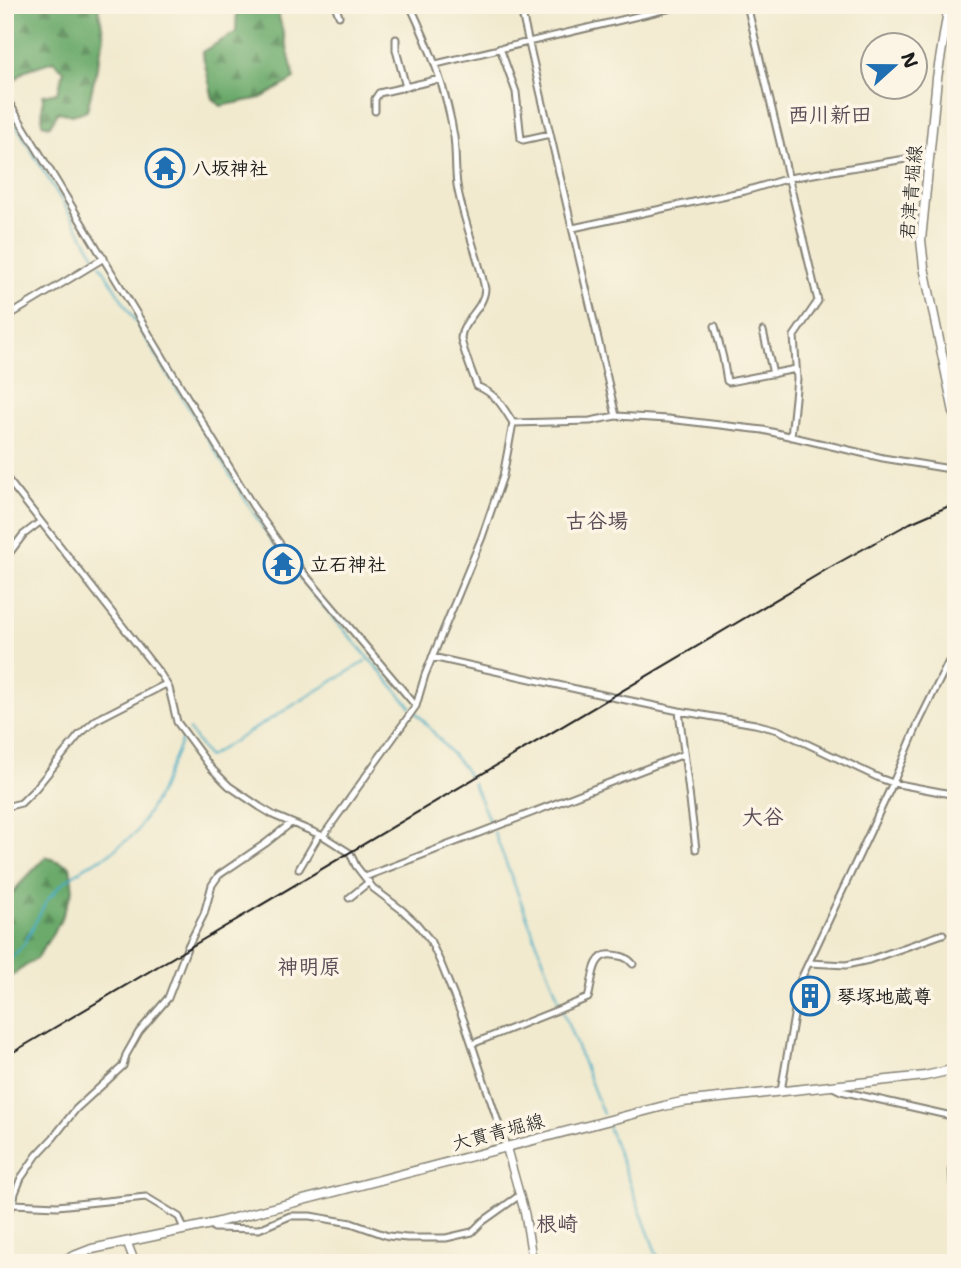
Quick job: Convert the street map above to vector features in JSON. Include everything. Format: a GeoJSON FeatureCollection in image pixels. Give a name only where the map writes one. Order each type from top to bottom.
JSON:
{"type":"FeatureCollection","features":[{"type":"Feature","properties":{"kind":"main road","name":"君津青堀線"},"geometry":{"type":"LineString","coordinates":[[949,5],[937,78],[921,240],[956,422]]}},
{"type":"Feature","properties":{"kind":"main road","name":"大貫青堀線"},"geometry":{"type":"LineString","coordinates":[[56,1263],[92,1249],[211,1224],[682,1102],[925,1076],[956,1069]]}},
{"type":"Feature","properties":{"kind":"street"},"geometry":{"type":"LineString","coordinates":[[335,5],[339,16]]}},
{"type":"Feature","properties":{"kind":"street"},"geometry":{"type":"LineString","coordinates":[[299,869],[416,706],[432,657],[491,514],[503,477],[513,423],[499,400],[477,386],[461,339],[467,324],[482,304],[485,289],[457,184],[449,107],[436,64],[410,5]]}},
{"type":"Feature","properties":{"kind":"street"},"geometry":{"type":"LineString","coordinates":[[520,5],[616,416]]}},
{"type":"Feature","properties":{"kind":"street"},"geometry":{"type":"LineString","coordinates":[[436,64],[684,5]]}},
{"type":"Feature","properties":{"kind":"street"},"geometry":{"type":"LineString","coordinates":[[747,5],[818,301],[794,335],[797,379],[791,437]]}},
{"type":"Feature","properties":{"kind":"street"},"geometry":{"type":"LineString","coordinates":[[396,38],[396,50],[406,87]]}},
{"type":"Feature","properties":{"kind":"street"},"geometry":{"type":"LineString","coordinates":[[500,48],[516,92],[521,139],[550,134]]}},
{"type":"Feature","properties":{"kind":"street"},"geometry":{"type":"LineString","coordinates":[[375,111],[375,99],[379,93],[440,79]]}},
{"type":"Feature","properties":{"kind":"street"},"geometry":{"type":"LineString","coordinates":[[5,96],[253,506],[286,552],[416,706]]}},
{"type":"Feature","properties":{"kind":"street"},"geometry":{"type":"LineString","coordinates":[[573,228],[745,191],[789,178],[930,155]]}},
{"type":"Feature","properties":{"kind":"street"},"geometry":{"type":"LineString","coordinates":[[5,318],[104,258]]}},
{"type":"Feature","properties":{"kind":"street"},"geometry":{"type":"LineString","coordinates":[[715,326],[729,383],[796,369]]}},
{"type":"Feature","properties":{"kind":"street"},"geometry":{"type":"LineString","coordinates":[[763,331],[772,374]]}},
{"type":"Feature","properties":{"kind":"street"},"geometry":{"type":"LineString","coordinates":[[513,423],[590,421],[616,416],[668,419],[763,430],[883,458],[956,470]]}},
{"type":"Feature","properties":{"kind":"street"},"geometry":{"type":"LineString","coordinates":[[5,476],[169,688],[177,722],[211,768],[229,786],[275,816],[321,835],[350,853],[367,880],[402,910],[430,940],[453,991],[506,1146],[525,1214],[534,1263]]}},
{"type":"Feature","properties":{"kind":"street"},"geometry":{"type":"LineString","coordinates":[[5,558],[23,535],[40,522]]}},
{"type":"Feature","properties":{"kind":"street"},"geometry":{"type":"LineString","coordinates":[[781,1091],[800,981],[918,724],[948,663],[956,656]]}},
{"type":"Feature","properties":{"kind":"street"},"geometry":{"type":"LineString","coordinates":[[432,657],[778,730],[893,783],[956,795]]}},
{"type":"Feature","properties":{"kind":"street"},"geometry":{"type":"LineString","coordinates":[[5,807],[21,803],[79,735],[96,720],[166,684]]}},
{"type":"Feature","properties":{"kind":"street"},"geometry":{"type":"LineString","coordinates":[[679,711],[696,849]]}},
{"type":"Feature","properties":{"kind":"street"},"geometry":{"type":"LineString","coordinates":[[349,898],[367,880],[684,754]]}},
{"type":"Feature","properties":{"kind":"street"},"geometry":{"type":"LineString","coordinates":[[21,803],[29,810]]}},
{"type":"Feature","properties":{"kind":"street"},"geometry":{"type":"LineString","coordinates":[[5,1214],[13,1205],[21,1178],[29,1165],[76,1109],[123,1066],[139,1032],[168,998],[187,948],[204,914],[212,885],[219,875],[290,823]]}},
{"type":"Feature","properties":{"kind":"street"},"geometry":{"type":"LineString","coordinates":[[809,963],[858,963],[943,934]]}},
{"type":"Feature","properties":{"kind":"street"},"geometry":{"type":"LineString","coordinates":[[472,1044],[588,998],[596,965],[603,956],[609,954],[628,958],[633,964]]}},
{"type":"Feature","properties":{"kind":"street"},"geometry":{"type":"LineString","coordinates":[[831,1086],[841,1091],[956,1117]]}},
{"type":"Feature","properties":{"kind":"street"},"geometry":{"type":"LineString","coordinates":[[956,1142],[951,1180],[956,1199]]}},
{"type":"Feature","properties":{"kind":"street"},"geometry":{"type":"LineString","coordinates":[[211,1224],[214,1228],[259,1228],[290,1216],[310,1216],[351,1223],[388,1236],[446,1238],[472,1232],[520,1195]]}},
{"type":"Feature","properties":{"kind":"street"},"geometry":{"type":"LineString","coordinates":[[13,1205],[57,1206],[146,1197],[179,1217],[184,1229]]}},
{"type":"Feature","properties":{"kind":"street"},"geometry":{"type":"LineString","coordinates":[[127,1241],[135,1263]]}},
{"type":"Feature","properties":{"kind":"green space"},"geometry":{"type":"Polygon","coordinates":[[[5,5],[98,5],[104,37],[87,111],[72,115],[58,112],[50,126],[42,124],[43,95],[58,92],[64,70],[53,61],[26,70],[6,88],[5,5]]]}},
{"type":"Feature","properties":{"kind":"green space"},"geometry":{"type":"Polygon","coordinates":[[[237,5],[276,5],[295,79],[261,98],[221,106],[213,99],[202,52],[236,32],[237,5]]]}},
{"type":"Feature","properties":{"kind":"green space"},"geometry":{"type":"Polygon","coordinates":[[[46,857],[70,866],[73,890],[60,922],[37,958],[5,980],[5,902],[46,857]]]}},
{"type":"Feature","properties":{"kind":"waterway"},"geometry":{"type":"LineString","coordinates":[[5,107],[97,259]]}},
{"type":"Feature","properties":{"kind":"waterway"},"geometry":{"type":"LineString","coordinates":[[100,264],[198,423]]}},
{"type":"Feature","properties":{"kind":"waterway"},"geometry":{"type":"LineString","coordinates":[[201,428],[275,547],[304,583]]}},
{"type":"Feature","properties":{"kind":"waterway"},"geometry":{"type":"LineString","coordinates":[[307,587],[411,707]]}},
{"type":"Feature","properties":{"kind":"waterway"},"geometry":{"type":"LineString","coordinates":[[189,730],[208,757],[366,661]]}},
{"type":"Feature","properties":{"kind":"waterway"},"geometry":{"type":"LineString","coordinates":[[416,712],[469,777]]}},
{"type":"Feature","properties":{"kind":"waterway"},"geometry":{"type":"LineString","coordinates":[[5,966],[24,944],[47,900],[62,884],[136,833],[158,795],[184,735]]}},
{"type":"Feature","properties":{"kind":"waterway"},"geometry":{"type":"LineString","coordinates":[[473,783],[491,825]]}},
{"type":"Feature","properties":{"kind":"waterway"},"geometry":{"type":"LineString","coordinates":[[494,832],[561,1005]]}},
{"type":"Feature","properties":{"kind":"waterway"},"geometry":{"type":"LineString","coordinates":[[563,1011],[603,1114]]}},
{"type":"Feature","properties":{"kind":"waterway"},"geometry":{"type":"LineString","coordinates":[[608,1126],[660,1263]]}},
{"type":"Feature","properties":{"kind":"railway"},"geometry":{"type":"LineString","coordinates":[[5,1057],[829,568],[910,523],[956,503]]}},
{"type":"Feature","properties":{"kind":"place","name":"八坂神社"},"geometry":{"type":"Point","coordinates":[165,168]}},
{"type":"Feature","properties":{"kind":"place","name":"立石神社"},"geometry":{"type":"Point","coordinates":[283,564]}},
{"type":"Feature","properties":{"kind":"place","name":"琴塚地蔵尊"},"geometry":{"type":"Point","coordinates":[810,996]}},
{"type":"Feature","properties":{"kind":"district","name":"西川新田"},"geometry":{"type":"Point","coordinates":[830,115]}},
{"type":"Feature","properties":{"kind":"district","name":"古谷場"},"geometry":{"type":"Point","coordinates":[597,521]}},
{"type":"Feature","properties":{"kind":"district","name":"大谷"},"geometry":{"type":"Point","coordinates":[763,817]}},
{"type":"Feature","properties":{"kind":"district","name":"神明原"},"geometry":{"type":"Point","coordinates":[309,967]}},
{"type":"Feature","properties":{"kind":"district","name":"根崎"},"geometry":{"type":"Point","coordinates":[557,1224]}}]}
